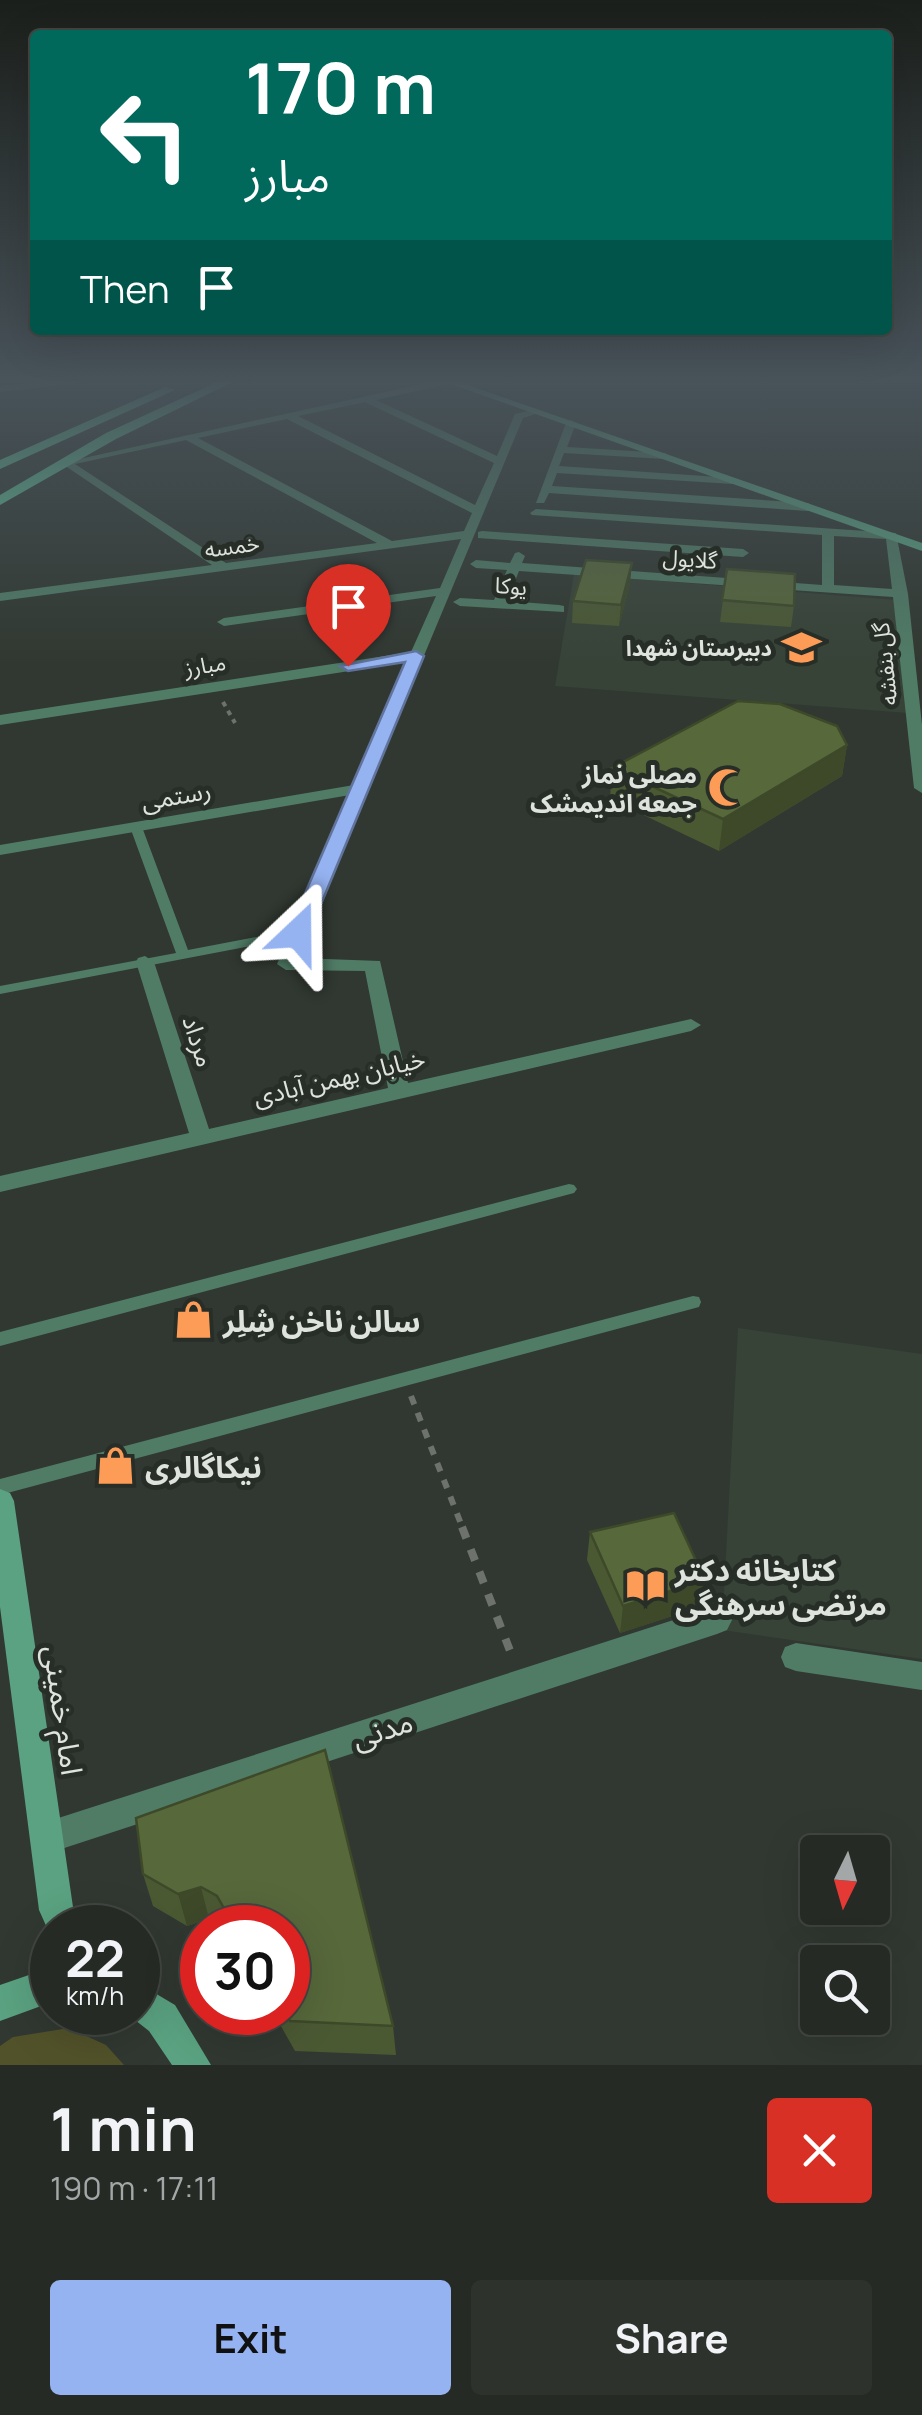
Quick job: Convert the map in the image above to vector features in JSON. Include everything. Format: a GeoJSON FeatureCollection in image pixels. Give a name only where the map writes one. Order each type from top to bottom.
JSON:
{"type":"FeatureCollection","features":[{"type":"Feature","properties":{"kind":"main road"},"geometry":{"type":"LineString","coordinates":[[0,501],[48,472]]}},
{"type":"Feature","properties":{"kind":"street"},"geometry":{"type":"LineString","coordinates":[[82,472],[224,567]]}},
{"type":"Feature","properties":{"kind":"street"},"geometry":{"type":"LineString","coordinates":[[254,472],[391,545]]}},
{"type":"Feature","properties":{"kind":"street"},"geometry":{"type":"LineString","coordinates":[[403,472],[478,510]]}},
{"type":"Feature","properties":{"kind":"street"},"geometry":{"type":"LineString","coordinates":[[399,1092],[374,965],[286,964],[444,591],[475,534],[478,510],[495,472]]}},
{"type":"Feature","properties":{"kind":"street"},"geometry":{"type":"LineString","coordinates":[[500,605],[552,472]]}},
{"type":"Feature","properties":{"kind":"street"},"geometry":{"type":"LineString","coordinates":[[608,472],[734,480]]}},
{"type":"Feature","properties":{"kind":"street"},"geometry":{"type":"LineString","coordinates":[[712,472],[922,547]]}},
{"type":"Feature","properties":{"kind":"street"},"geometry":{"type":"LineString","coordinates":[[728,472],[922,539]]}},
{"type":"Feature","properties":{"kind":"street"},"geometry":{"type":"LineString","coordinates":[[545,490],[808,507]]}},
{"type":"Feature","properties":{"kind":"street"},"geometry":{"type":"LineString","coordinates":[[536,513],[892,536]]}},
{"type":"Feature","properties":{"kind":"street"},"geometry":{"type":"LineString","coordinates":[[647,546],[653,521]]}},
{"type":"Feature","properties":{"kind":"street"},"geometry":{"type":"LineString","coordinates":[[740,583],[746,527]]}},
{"type":"Feature","properties":{"kind":"street"},"geometry":{"type":"LineString","coordinates":[[828,532],[828,589]]}},
{"type":"Feature","properties":{"kind":"street","name":"خمسه"},"geometry":{"type":"LineString","coordinates":[[0,597],[475,534],[743,553]]}},
{"type":"Feature","properties":{"kind":"street","name":"گل بنفشه"},"geometry":{"type":"LineString","coordinates":[[892,536],[916,674],[922,788]]}},
{"type":"Feature","properties":{"kind":"street","name":"گلایول"},"geometry":{"type":"LineString","coordinates":[[476,564],[901,594]]}},
{"type":"Feature","properties":{"kind":"street"},"geometry":{"type":"LineString","coordinates":[[224,622],[444,591]]}},
{"type":"Feature","properties":{"kind":"street","name":"یوکا"},"geometry":{"type":"LineString","coordinates":[[460,602],[559,610]]}},
{"type":"Feature","properties":{"kind":"street","name":"مبارز"},"geometry":{"type":"LineString","coordinates":[[0,720],[416,656]]}},
{"type":"Feature","properties":{"kind":"street","name":"رستمی"},"geometry":{"type":"LineString","coordinates":[[0,850],[360,789]]}},
{"type":"Feature","properties":{"kind":"street","name":"مرداد"},"geometry":{"type":"LineString","coordinates":[[145,962],[201,1137]]}},
{"type":"Feature","properties":{"kind":"street","name":"خیابان بهمن آبادی"},"geometry":{"type":"LineString","coordinates":[[0,1184],[691,1025]]}},
{"type":"Feature","properties":{"kind":"street","name":"امام خمینی"},"geometry":{"type":"LineString","coordinates":[[0,1501],[55,1905]]}},
{"type":"Feature","properties":{"kind":"street","name":"مدنی"},"geometry":{"type":"LineString","coordinates":[[46,1838],[717,1620]]}},
{"type":"Feature","properties":{"kind":"street"},"geometry":{"type":"LineString","coordinates":[[796,1657],[922,1676]]}},
{"type":"Feature","properties":{"kind":"street"},"geometry":{"type":"LineString","coordinates":[[0,2003],[30,1993]]}},
{"type":"Feature","properties":{"kind":"street"},"geometry":{"type":"LineString","coordinates":[[160,2017],[192,2065]]}},
{"type":"Feature","properties":{"kind":"lane"},"geometry":{"type":"LineString","coordinates":[[136,827],[183,955]]}},
{"type":"Feature","properties":{"kind":"lane"},"geometry":{"type":"LineString","coordinates":[[0,990],[298,933]]}},
{"type":"Feature","properties":{"kind":"lane"},"geometry":{"type":"LineString","coordinates":[[0,1340],[569,1190]]}},
{"type":"Feature","properties":{"kind":"lane"},"geometry":{"type":"LineString","coordinates":[[0,1488],[693,1302]]}},
{"type":"Feature","properties":{"kind":"path"},"geometry":{"type":"LineString","coordinates":[[405,1379],[523,1684]]}},
{"type":"Feature","properties":{"kind":"shaded area"},"geometry":{"type":"Polygon","coordinates":[[[574,574],[897,600],[908,713],[555,686],[574,574]]]}},
{"type":"Feature","properties":{"kind":"shaded area"},"geometry":{"type":"Polygon","coordinates":[[[738,1328],[922,1354],[922,1659],[722,1630],[738,1328]]]}},
{"type":"Feature","properties":{"kind":"shaded area"},"geometry":{"type":"Polygon","coordinates":[[[84,2035],[106,2045],[124,2065],[0,2065],[0,2046],[13,2037],[84,2035]]]}},
{"type":"Feature","properties":{"kind":"building"},"geometry":{"type":"Polygon","coordinates":[[[586,560],[632,563],[621,605],[573,601],[586,560]]]}},
{"type":"Feature","properties":{"kind":"building"},"geometry":{"type":"Polygon","coordinates":[[[727,569],[795,574],[794,606],[722,600],[727,569]]]}},
{"type":"Feature","properties":{"kind":"building"},"geometry":{"type":"Polygon","coordinates":[[[738,701],[780,704],[837,726],[847,745],[723,819],[612,768],[738,701]]]}},
{"type":"Feature","properties":{"kind":"building"},"geometry":{"type":"Polygon","coordinates":[[[674,1513],[705,1580],[623,1606],[590,1532],[674,1513]]]}},
{"type":"Feature","properties":{"kind":"building"},"geometry":{"type":"Polygon","coordinates":[[[325,1750],[393,2026],[310,2022],[310,1905],[222,1905],[217,1896],[201,1887],[178,1894],[143,1874],[136,1818],[325,1750]]]}},
{"type":"Feature","properties":{"kind":"place","name":"دبیرستان شهدا"},"geometry":{"type":"Point","coordinates":[802,648]}},
{"type":"Feature","properties":{"kind":"place","name":"مصلی نماز جمعه اندیمشک"},"geometry":{"type":"Point","coordinates":[727,787]}},
{"type":"Feature","properties":{"kind":"place","name":"سالن ناخن شِلِر"},"geometry":{"type":"Point","coordinates":[193,1320]}},
{"type":"Feature","properties":{"kind":"place","name":"نیکاگالری"},"geometry":{"type":"Point","coordinates":[115,1466]}},
{"type":"Feature","properties":{"kind":"place","name":"کتابخانه دکتر مرتضی سرهنگی"},"geometry":{"type":"Point","coordinates":[645,1586]}},
{"type":"Feature","properties":{"kind":"route"},"geometry":{"type":"LineString","coordinates":[[298,933],[416,656],[348,666]]}}]}
